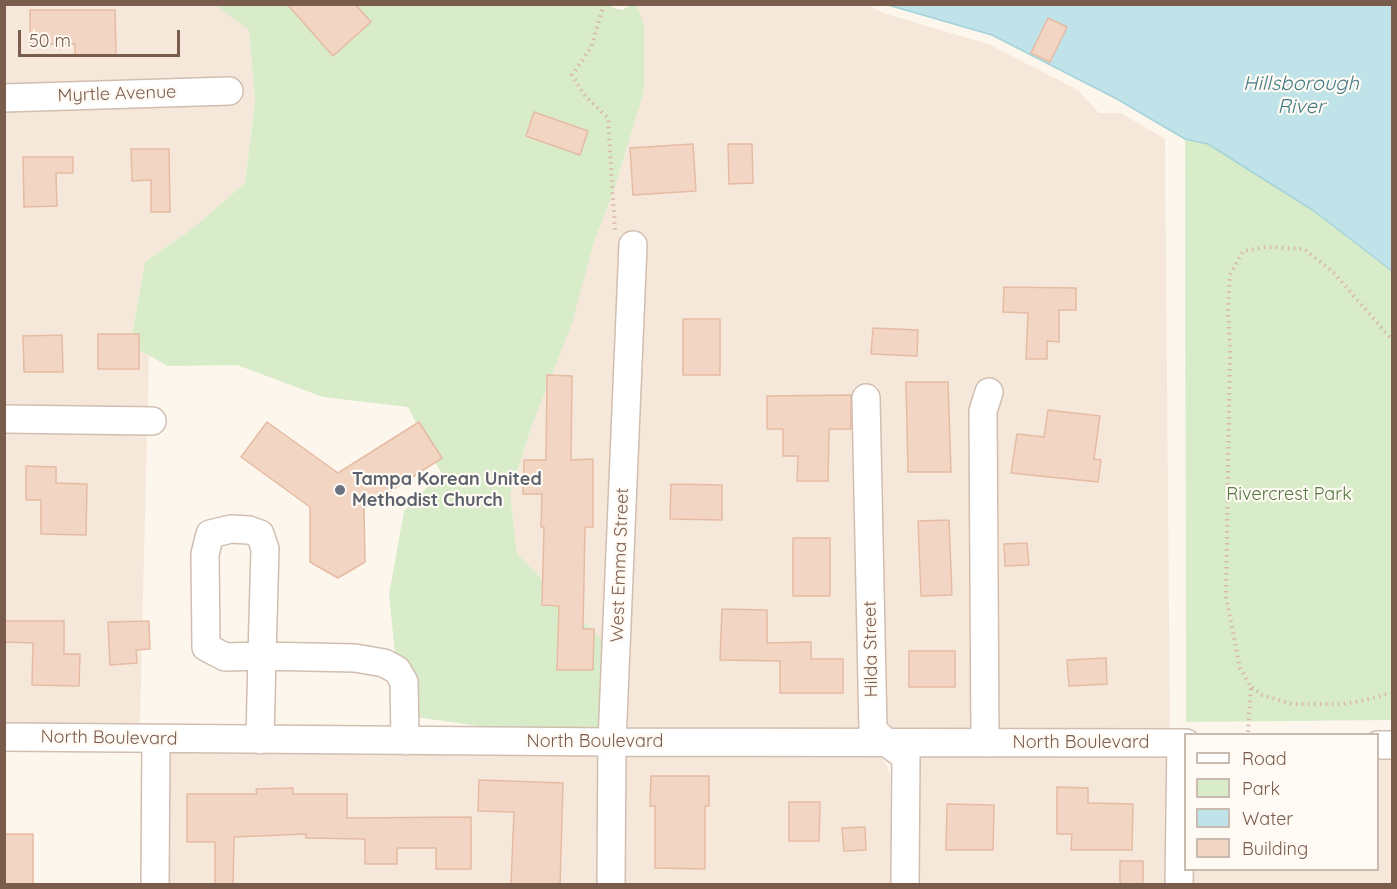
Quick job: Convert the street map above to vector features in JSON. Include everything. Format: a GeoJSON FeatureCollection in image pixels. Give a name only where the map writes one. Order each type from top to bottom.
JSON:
{"type":"FeatureCollection","features":[{"type":"Feature","properties":{"kind":"street","name":"Myrtle Avenue"},"geometry":{"type":"LineString","coordinates":[[4,98],[229,91]]}},
{"type":"Feature","properties":{"kind":"street","name":"West Emma Street"},"geometry":{"type":"LineString","coordinates":[[611,885],[612,742],[633,245]]}},
{"type":"Feature","properties":{"kind":"street"},"geometry":{"type":"LineString","coordinates":[[985,743],[983,411],[989,392]]}},
{"type":"Feature","properties":{"kind":"street","name":"Hilda Street"},"geometry":{"type":"LineString","coordinates":[[866,398],[873,730],[906,757],[905,885]]}},
{"type":"Feature","properties":{"kind":"street"},"geometry":{"type":"LineString","coordinates":[[4,419],[152,421]]}},
{"type":"Feature","properties":{"kind":"street"},"geometry":{"type":"LineString","coordinates":[[260,740],[262,656],[265,549],[260,534],[249,530],[231,529],[210,534],[205,554],[206,647],[225,657],[262,656],[355,658],[384,663],[397,670],[404,682],[405,741]]}},
{"type":"Feature","properties":{"kind":"street","name":"North Boulevard"},"geometry":{"type":"LineString","coordinates":[[4,737],[405,741],[1183,743]]}},
{"type":"Feature","properties":{"kind":"street"},"geometry":{"type":"LineString","coordinates":[[155,885],[156,739]]}},
{"type":"Feature","properties":{"kind":"street"},"geometry":{"type":"LineString","coordinates":[[1179,885],[1183,743]]}},
{"type":"Feature","properties":{"kind":"path"},"geometry":{"type":"LineString","coordinates":[[604,4],[591,48],[572,75],[585,96],[608,118],[615,232],[633,245]]}},
{"type":"Feature","properties":{"kind":"path"},"geometry":{"type":"LineString","coordinates":[[1392,340],[1333,272],[1304,249],[1266,247],[1243,251],[1230,275],[1226,597],[1240,668],[1251,687],[1262,695],[1292,704],[1343,704],[1392,693]]}},
{"type":"Feature","properties":{"kind":"path"},"geometry":{"type":"LineString","coordinates":[[1248,732],[1251,687]]}},
{"type":"Feature","properties":{"kind":"shaded area"},"geometry":{"type":"Polygon","coordinates":[[[5,5],[215,5],[249,29],[255,101],[245,183],[193,228],[145,262],[130,344],[149,356],[148,410],[5,408],[4,109],[242,102],[241,80],[5,87],[5,5]]]}},
{"type":"Feature","properties":{"kind":"shaded area"},"geometry":{"type":"Polygon","coordinates":[[[637,5],[869,5],[883,13],[988,44],[1078,90],[1099,113],[1121,113],[1165,139],[1170,732],[894,732],[885,717],[878,386],[853,387],[860,719],[865,732],[626,731],[645,234],[620,234],[604,642],[516,554],[510,494],[593,245],[614,190],[644,91],[644,25],[637,5]]]}},
{"type":"Feature","properties":{"kind":"shaded area"},"geometry":{"type":"Polygon","coordinates":[[[5,430],[147,432],[140,724],[134,727],[5,726],[5,430]]]}},
{"type":"Feature","properties":{"kind":"shaded area"},"geometry":{"type":"Polygon","coordinates":[[[168,750],[600,753],[599,884],[168,884],[168,750]]]}},
{"type":"Feature","properties":{"kind":"shaded area"},"geometry":{"type":"Polygon","coordinates":[[[625,753],[880,754],[890,776],[891,884],[624,884],[625,753]]]}},
{"type":"Feature","properties":{"kind":"shaded area"},"geometry":{"type":"Polygon","coordinates":[[[908,754],[1168,754],[1167,884],[916,884],[908,754]]]}},
{"type":"Feature","properties":{"kind":"shaded area"},"geometry":{"type":"Polygon","coordinates":[[[1379,756],[1392,756],[1392,884],[1192,884],[1192,871],[1379,871],[1379,756]]]}},
{"type":"Feature","properties":{"kind":"green space"},"geometry":{"type":"Polygon","coordinates":[[[606,4],[623,10],[630,5],[637,5],[644,25],[644,91],[614,190],[593,245],[572,323],[531,428],[510,494],[517,554],[604,642],[600,731],[514,731],[401,715],[389,594],[404,511],[441,473],[408,407],[323,397],[237,365],[168,366],[130,345],[145,262],[193,228],[245,183],[255,101],[249,30],[215,5],[606,4]]]}},
{"type":"Feature","properties":{"kind":"green space","name":"Rivercrest Park"},"geometry":{"type":"Polygon","coordinates":[[[1185,139],[1208,144],[1314,211],[1392,271],[1392,720],[1186,722],[1185,139]]]}},
{"type":"Feature","properties":{"kind":"water","name":"Hillsborough River"},"geometry":{"type":"Polygon","coordinates":[[[888,5],[1392,5],[1392,271],[1314,211],[1208,144],[1185,139],[1117,99],[992,35],[888,5]]]}},
{"type":"Feature","properties":{"kind":"building"},"geometry":{"type":"Polygon","coordinates":[[[287,4],[355,4],[371,22],[333,56],[287,4]]]}},
{"type":"Feature","properties":{"kind":"building"},"geometry":{"type":"Polygon","coordinates":[[[30,10],[115,10],[116,55],[75,55],[75,44],[30,44],[30,10]]]}},
{"type":"Feature","properties":{"kind":"building"},"geometry":{"type":"Polygon","coordinates":[[[1048,18],[1067,27],[1050,62],[1031,53],[1048,18]]]}},
{"type":"Feature","properties":{"kind":"building"},"geometry":{"type":"Polygon","coordinates":[[[534,112],[588,131],[580,155],[526,136],[534,112]]]}},
{"type":"Feature","properties":{"kind":"building"},"geometry":{"type":"Polygon","coordinates":[[[693,144],[696,191],[633,195],[630,148],[693,144]]]}},
{"type":"Feature","properties":{"kind":"building"},"geometry":{"type":"Polygon","coordinates":[[[728,144],[752,144],[753,183],[729,184],[728,144]]]}},
{"type":"Feature","properties":{"kind":"building"},"geometry":{"type":"Polygon","coordinates":[[[131,149],[169,149],[170,212],[151,212],[151,180],[132,181],[131,149]]]}},
{"type":"Feature","properties":{"kind":"building"},"geometry":{"type":"Polygon","coordinates":[[[23,157],[73,157],[73,173],[56,173],[57,206],[24,207],[23,157]]]}},
{"type":"Feature","properties":{"kind":"building"},"geometry":{"type":"Polygon","coordinates":[[[1004,287],[1076,288],[1076,310],[1059,310],[1059,342],[1047,341],[1047,359],[1026,359],[1028,313],[1003,312],[1004,287]]]}},
{"type":"Feature","properties":{"kind":"building"},"geometry":{"type":"Polygon","coordinates":[[[683,319],[720,319],[720,375],[683,375],[683,319]]]}},
{"type":"Feature","properties":{"kind":"building"},"geometry":{"type":"Polygon","coordinates":[[[873,328],[918,330],[917,356],[871,354],[873,328]]]}},
{"type":"Feature","properties":{"kind":"building"},"geometry":{"type":"Polygon","coordinates":[[[98,334],[139,334],[139,369],[98,369],[98,334]]]}},
{"type":"Feature","properties":{"kind":"building"},"geometry":{"type":"Polygon","coordinates":[[[62,335],[63,372],[24,372],[23,336],[62,335]]]}},
{"type":"Feature","properties":{"kind":"building"},"geometry":{"type":"Polygon","coordinates":[[[547,375],[572,376],[571,460],[593,459],[593,527],[585,527],[583,629],[594,629],[593,670],[557,670],[559,606],[542,605],[544,527],[541,527],[542,494],[523,494],[524,460],[546,460],[547,375]]]}},
{"type":"Feature","properties":{"kind":"building"},"geometry":{"type":"Polygon","coordinates":[[[906,382],[948,382],[951,472],[908,472],[906,382]]]}},
{"type":"Feature","properties":{"kind":"building"},"geometry":{"type":"Polygon","coordinates":[[[851,395],[851,429],[829,429],[828,481],[797,481],[798,456],[783,456],[783,429],[767,429],[767,396],[851,395]]]}},
{"type":"Feature","properties":{"kind":"building"},"geometry":{"type":"Polygon","coordinates":[[[1048,410],[1100,416],[1094,459],[1101,460],[1098,482],[1011,473],[1017,434],[1044,437],[1048,410]]]}},
{"type":"Feature","properties":{"kind":"building","name":"Tampa Korean United Methodist Church"},"geometry":{"type":"Polygon","coordinates":[[[267,422],[338,473],[419,422],[442,458],[364,508],[365,562],[338,578],[310,562],[310,507],[241,457],[267,422]]]}},
{"type":"Feature","properties":{"kind":"building"},"geometry":{"type":"Polygon","coordinates":[[[26,466],[56,467],[56,483],[87,484],[86,535],[41,534],[41,500],[26,500],[26,466]]]}},
{"type":"Feature","properties":{"kind":"building"},"geometry":{"type":"Polygon","coordinates":[[[671,484],[722,485],[722,520],[670,519],[671,484]]]}},
{"type":"Feature","properties":{"kind":"building"},"geometry":{"type":"Polygon","coordinates":[[[949,520],[952,595],[921,596],[918,521],[949,520]]]}},
{"type":"Feature","properties":{"kind":"building"},"geometry":{"type":"Polygon","coordinates":[[[793,538],[830,538],[830,596],[793,596],[793,538]]]}},
{"type":"Feature","properties":{"kind":"building"},"geometry":{"type":"Polygon","coordinates":[[[1027,543],[1029,565],[1005,566],[1004,544],[1027,543]]]}},
{"type":"Feature","properties":{"kind":"building"},"geometry":{"type":"Polygon","coordinates":[[[722,609],[767,610],[767,643],[811,642],[811,659],[843,659],[843,693],[780,693],[780,661],[720,660],[722,609]]]}},
{"type":"Feature","properties":{"kind":"building"},"geometry":{"type":"Polygon","coordinates":[[[4,621],[64,621],[64,654],[80,654],[79,686],[32,685],[33,643],[4,642],[4,621]]]}},
{"type":"Feature","properties":{"kind":"building"},"geometry":{"type":"Polygon","coordinates":[[[149,621],[150,649],[136,650],[137,663],[110,665],[108,622],[149,621]]]}},
{"type":"Feature","properties":{"kind":"building"},"geometry":{"type":"Polygon","coordinates":[[[909,651],[955,651],[955,687],[909,687],[909,651]]]}},
{"type":"Feature","properties":{"kind":"building"},"geometry":{"type":"Polygon","coordinates":[[[1106,658],[1107,684],[1069,686],[1067,660],[1106,658]]]}},
{"type":"Feature","properties":{"kind":"building"},"geometry":{"type":"Polygon","coordinates":[[[651,776],[709,776],[709,806],[705,806],[705,869],[655,868],[655,806],[650,806],[651,776]]]}},
{"type":"Feature","properties":{"kind":"building"},"geometry":{"type":"Polygon","coordinates":[[[479,780],[563,783],[560,885],[511,885],[514,812],[478,811],[479,780]]]}},
{"type":"Feature","properties":{"kind":"building"},"geometry":{"type":"Polygon","coordinates":[[[1057,787],[1088,788],[1088,803],[1133,804],[1132,850],[1071,850],[1072,834],[1057,834],[1057,787]]]}},
{"type":"Feature","properties":{"kind":"building"},"geometry":{"type":"Polygon","coordinates":[[[293,788],[293,794],[347,794],[347,818],[471,817],[471,869],[436,869],[436,848],[397,848],[397,864],[365,864],[365,839],[306,838],[306,834],[234,837],[233,885],[215,885],[215,842],[187,842],[187,794],[257,794],[256,789],[293,788]]]}},
{"type":"Feature","properties":{"kind":"building"},"geometry":{"type":"Polygon","coordinates":[[[789,802],[820,802],[819,841],[789,841],[789,802]]]}},
{"type":"Feature","properties":{"kind":"building"},"geometry":{"type":"Polygon","coordinates":[[[947,804],[994,805],[993,850],[946,850],[947,804]]]}},
{"type":"Feature","properties":{"kind":"building"},"geometry":{"type":"Polygon","coordinates":[[[865,827],[866,850],[844,851],[842,828],[865,827]]]}},
{"type":"Feature","properties":{"kind":"building"},"geometry":{"type":"Polygon","coordinates":[[[4,834],[33,834],[33,885],[4,885],[4,834]]]}},
{"type":"Feature","properties":{"kind":"building"},"geometry":{"type":"Polygon","coordinates":[[[1120,861],[1143,861],[1143,885],[1120,885],[1120,861]]]}},
{"type":"Feature","properties":{"kind":"place","name":"Tampa Korean United Methodist Church"},"geometry":{"type":"Point","coordinates":[340,490]}}]}
